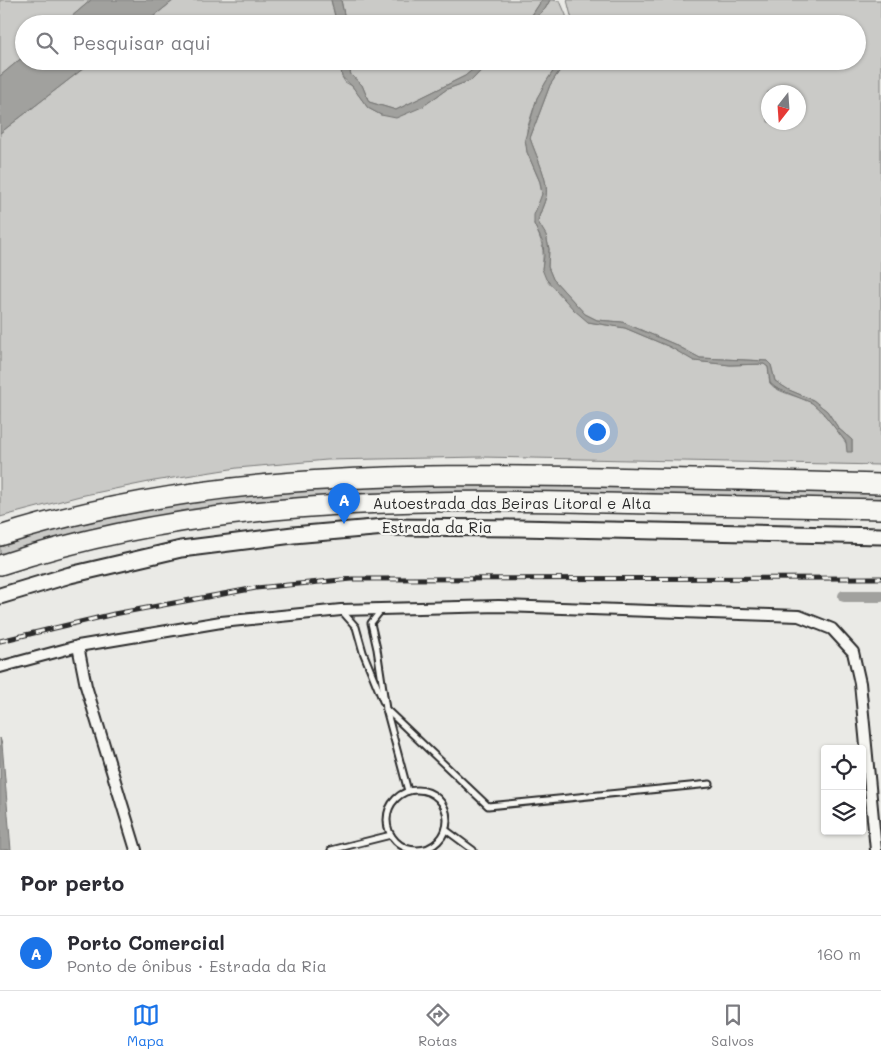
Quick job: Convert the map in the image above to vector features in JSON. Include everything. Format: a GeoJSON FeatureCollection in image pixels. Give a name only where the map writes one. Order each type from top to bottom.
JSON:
{"type":"FeatureCollection","features":[{"type":"Feature","properties":{"kind":"highway","name":"Autoestrada das Beiras Litoral e Alta"},"geometry":{"type":"LineString","coordinates":[[0,536],[94,511],[202,490],[287,482],[415,475],[517,475],[881,484]]}},
{"type":"Feature","properties":{"kind":"highway","name":"Autoestrada das Beiras Litoral e Alta"},"geometry":{"type":"LineString","coordinates":[[0,565],[102,536],[204,517],[292,508],[414,502],[519,501],[881,509]]}},
{"type":"Feature","properties":{"kind":"street","name":"Estrada da Ria"},"geometry":{"type":"LineString","coordinates":[[0,596],[70,575],[181,549],[292,535],[386,527],[881,536]]}},
{"type":"Feature","properties":{"kind":"street"},"geometry":{"type":"LineString","coordinates":[[0,667],[78,646],[221,622],[341,610],[499,606],[799,616],[832,629],[854,652],[860,683],[876,850]]}},
{"type":"Feature","properties":{"kind":"street"},"geometry":{"type":"LineString","coordinates":[[78,646],[86,686],[136,850]]}},
{"type":"Feature","properties":{"kind":"lane"},"geometry":{"type":"LineString","coordinates":[[384,608],[371,623],[386,709],[408,791]]}},
{"type":"Feature","properties":{"kind":"lane"},"geometry":{"type":"LineString","coordinates":[[341,610],[356,626],[363,652],[386,709],[488,806],[710,784]]}},
{"type":"Feature","properties":{"kind":"lane"},"geometry":{"type":"LineString","coordinates":[[422,790],[434,794],[444,804],[448,817],[446,830],[438,842],[427,849],[413,850],[400,845],[391,835],[387,822],[389,809],[396,798],[408,791],[422,790]]}},
{"type":"Feature","properties":{"kind":"lane"},"geometry":{"type":"LineString","coordinates":[[446,830],[473,850]]}},
{"type":"Feature","properties":{"kind":"lane"},"geometry":{"type":"LineString","coordinates":[[331,850],[391,835]]}},
{"type":"Feature","properties":{"kind":"shaded area"},"geometry":{"type":"Polygon","coordinates":[[[0,0],[91,0],[74,15],[15,15],[15,64],[0,76],[0,0]]]}},
{"type":"Feature","properties":{"kind":"shaded area"},"geometry":{"type":"Polygon","coordinates":[[[91,0],[174,0],[155,15],[74,15],[91,0]]]}},
{"type":"Feature","properties":{"kind":"shaded area"},"geometry":{"type":"Polygon","coordinates":[[[174,0],[331,0],[335,15],[155,15],[174,0]]]}},
{"type":"Feature","properties":{"kind":"shaded area"},"geometry":{"type":"Polygon","coordinates":[[[331,0],[341,0],[344,15],[335,15],[331,0]]]}},
{"type":"Feature","properties":{"kind":"shaded area"},"geometry":{"type":"Polygon","coordinates":[[[341,0],[542,0],[532,15],[344,15],[341,0]]]}},
{"type":"Feature","properties":{"kind":"shaded area"},"geometry":{"type":"Polygon","coordinates":[[[542,0],[550,0],[539,15],[532,15],[542,0]]]}},
{"type":"Feature","properties":{"kind":"shaded area"},"geometry":{"type":"Polygon","coordinates":[[[550,0],[560,1],[566,15],[539,15],[550,0]]]}},
{"type":"Feature","properties":{"kind":"shaded area"},"geometry":{"type":"Polygon","coordinates":[[[567,0],[881,0],[881,465],[481,457],[327,460],[237,468],[154,481],[80,496],[0,517],[0,133],[81,70],[341,70],[345,82],[352,86],[368,108],[381,115],[422,107],[447,89],[472,80],[481,70],[554,70],[537,98],[527,129],[527,152],[540,182],[542,194],[534,224],[542,245],[542,269],[588,322],[625,328],[670,347],[695,361],[730,365],[764,364],[768,367],[770,383],[773,386],[778,390],[808,401],[817,407],[834,426],[852,452],[852,440],[839,429],[827,411],[813,400],[789,390],[775,381],[771,365],[767,361],[700,358],[674,344],[622,322],[597,320],[585,314],[553,279],[548,267],[549,249],[546,236],[538,222],[546,190],[541,167],[530,138],[550,85],[560,70],[866,70],[866,15],[571,15],[567,0]]]}},
{"type":"Feature","properties":{"kind":"shaded area"},"geometry":{"type":"Polygon","coordinates":[[[15,64],[15,70],[81,70],[0,133],[0,76],[15,64]]]}},
{"type":"Feature","properties":{"kind":"shaded area"},"geometry":{"type":"Polygon","coordinates":[[[341,70],[350,70],[351,75],[362,85],[369,102],[396,110],[465,76],[472,70],[481,70],[472,80],[447,89],[422,107],[396,118],[381,115],[368,108],[352,86],[342,77],[341,70]]]}},
{"type":"Feature","properties":{"kind":"shaded area"},"geometry":{"type":"Polygon","coordinates":[[[350,70],[472,70],[465,76],[396,110],[369,102],[362,85],[351,75],[350,70]]]}},
{"type":"Feature","properties":{"kind":"shaded area"},"geometry":{"type":"Polygon","coordinates":[[[554,70],[560,70],[550,85],[530,138],[545,182],[546,196],[538,222],[546,235],[549,249],[548,267],[553,279],[585,314],[597,320],[622,322],[674,344],[700,358],[767,361],[771,365],[775,381],[789,390],[813,400],[827,411],[839,429],[852,440],[852,452],[847,452],[846,442],[823,413],[812,403],[776,388],[770,383],[768,367],[764,364],[730,365],[694,361],[670,347],[625,328],[588,322],[574,310],[546,279],[542,269],[543,243],[534,224],[534,215],[542,194],[540,182],[527,152],[525,139],[537,98],[554,70]]]}},
{"type":"Feature","properties":{"kind":"shaded area"},"geometry":{"type":"Polygon","coordinates":[[[476,484],[881,492],[881,503],[336,498],[0,558],[0,545],[118,516],[197,502],[237,496],[337,487],[476,484]]]}},
{"type":"Feature","properties":{"kind":"shaded area"},"geometry":{"type":"Polygon","coordinates":[[[0,738],[2,744],[11,850],[0,850],[0,738]]]}},
{"type":"Feature","properties":{"kind":"waterway"},"geometry":{"type":"LineString","coordinates":[[844,596],[881,596]]}},
{"type":"Feature","properties":{"kind":"railway"},"geometry":{"type":"LineString","coordinates":[[0,641],[114,614],[256,588],[352,579],[881,578]]}},
{"type":"Feature","properties":{"kind":"place","name":"Porto Comercial"},"geometry":{"type":"Point","coordinates":[344,524]}}]}
